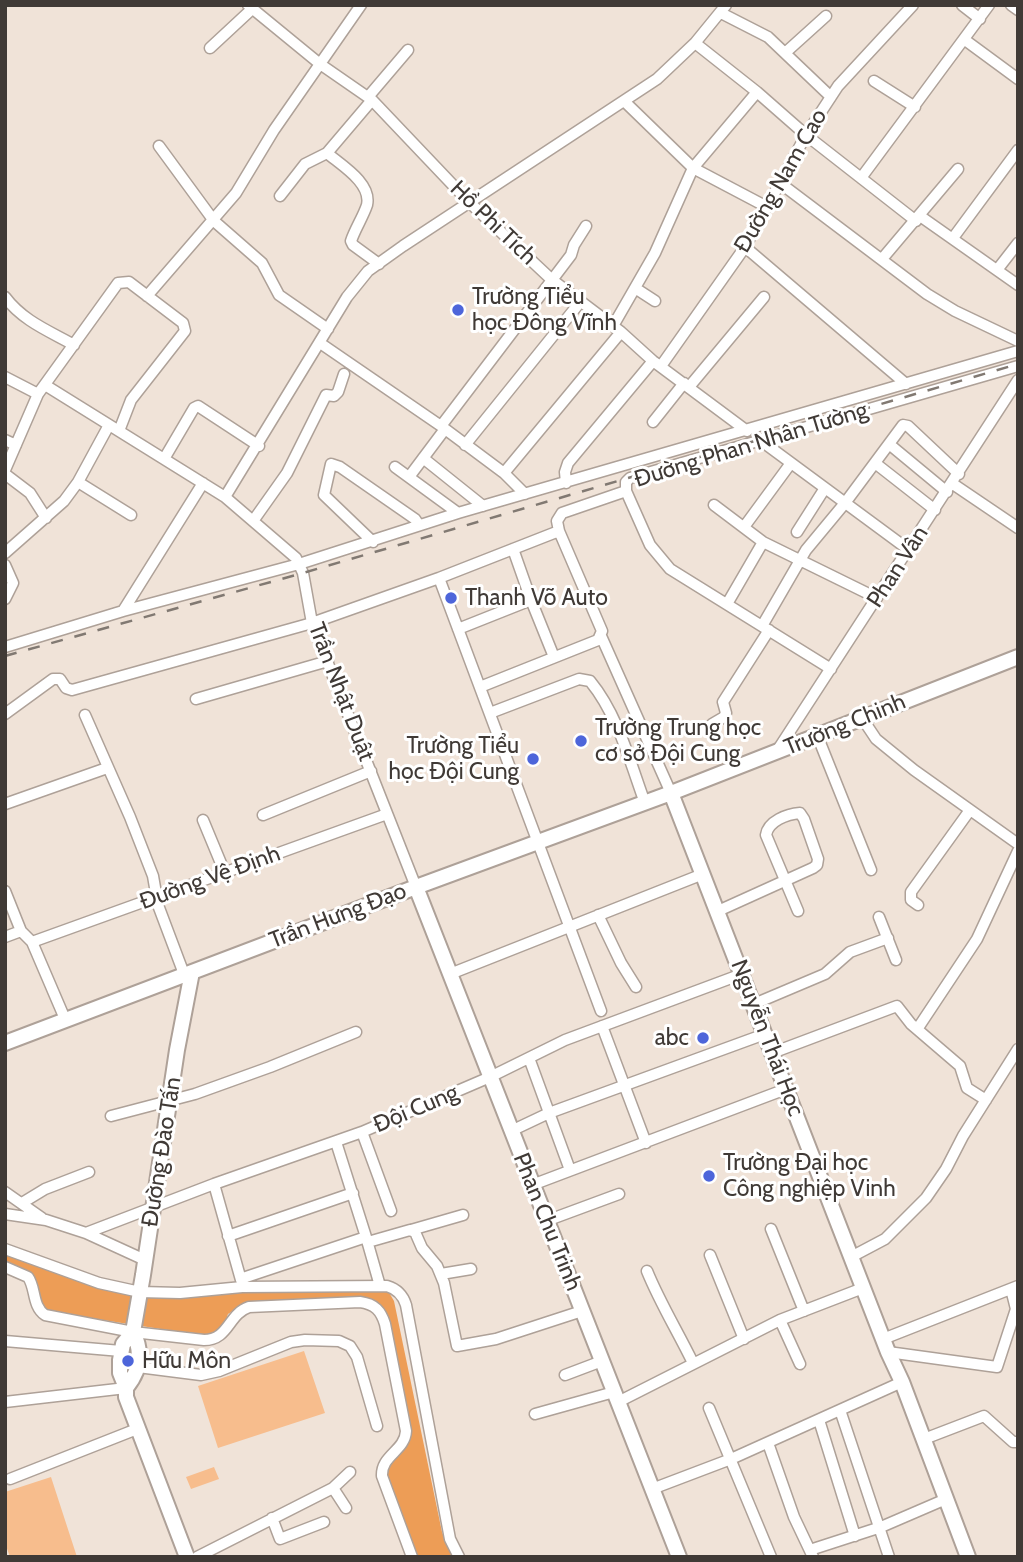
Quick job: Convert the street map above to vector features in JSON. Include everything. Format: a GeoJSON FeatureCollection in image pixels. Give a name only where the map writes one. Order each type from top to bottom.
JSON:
{"type":"FeatureCollection","features":[{"type":"Feature","properties":{"kind":"main road","name":"Trường Chinh"},"geometry":{"type":"LineString","coordinates":[[671,793],[1018,657]]}},
{"type":"Feature","properties":{"kind":"main road","name":"Trần Hưng Đạo"},"geometry":{"type":"LineString","coordinates":[[5,1043],[671,793]]}},
{"type":"Feature","properties":{"kind":"main road","name":"Nguyễn Thái Học"},"geometry":{"type":"LineString","coordinates":[[671,793],[719,911],[885,1345],[924,1438],[968,1557]]}},
{"type":"Feature","properties":{"kind":"main road","name":"Phan Chu Trinh"},"geometry":{"type":"LineString","coordinates":[[416,887],[679,1557]]}},
{"type":"Feature","properties":{"kind":"main road","name":"Đường Đào Tấn"},"geometry":{"type":"LineString","coordinates":[[138,1367],[139,1350],[133,1330],[188,973]]}},
{"type":"Feature","properties":{"kind":"main road","name":"Đường Đào Tấn"},"geometry":{"type":"LineString","coordinates":[[121,1351],[122,1344],[133,1330]]}},
{"type":"Feature","properties":{"kind":"main road"},"geometry":{"type":"LineString","coordinates":[[121,1351],[120,1373],[126,1388],[126,1397],[187,1557]]}},
{"type":"Feature","properties":{"kind":"main road"},"geometry":{"type":"LineString","coordinates":[[126,1388],[138,1367]]}},
{"type":"Feature","properties":{"kind":"street"},"geometry":{"type":"LineString","coordinates":[[147,296],[236,193],[274,130],[361,5]]}},
{"type":"Feature","properties":{"kind":"street","name":"Đường Nam Cao"},"geometry":{"type":"LineString","coordinates":[[566,483],[564,476],[568,463],[657,364],[745,247],[806,135],[838,86],[913,5]]}},
{"type":"Feature","properties":{"kind":"street"},"geometry":{"type":"LineString","coordinates":[[962,5],[980,19]]}},
{"type":"Feature","properties":{"kind":"street"},"geometry":{"type":"LineString","coordinates":[[861,178],[989,5]]}},
{"type":"Feature","properties":{"kind":"street"},"geometry":{"type":"LineString","coordinates":[[1012,5],[1018,10]]}},
{"type":"Feature","properties":{"kind":"street"},"geometry":{"type":"LineString","coordinates":[[210,48],[250,7]]}},
{"type":"Feature","properties":{"kind":"street","name":"Hồ Phi Tích"},"geometry":{"type":"LineString","coordinates":[[250,7],[320,64],[370,99],[470,202],[551,279],[617,329],[657,364],[747,431]]}},
{"type":"Feature","properties":{"kind":"street"},"geometry":{"type":"LineString","coordinates":[[225,498],[348,297],[368,271],[657,79],[678,62],[723,8],[768,37],[831,97]]}},
{"type":"Feature","properties":{"kind":"street"},"geometry":{"type":"LineString","coordinates":[[785,53],[826,16]]}},
{"type":"Feature","properties":{"kind":"street"},"geometry":{"type":"LineString","coordinates":[[965,40],[1018,79]]}},
{"type":"Feature","properties":{"kind":"street"},"geometry":{"type":"LineString","coordinates":[[695,43],[861,178],[918,218],[953,238],[1018,285]]}},
{"type":"Feature","properties":{"kind":"street"},"geometry":{"type":"LineString","coordinates":[[280,196],[305,164],[327,153],[408,50]]}},
{"type":"Feature","properties":{"kind":"street"},"geometry":{"type":"LineString","coordinates":[[874,81],[915,107]]}},
{"type":"Feature","properties":{"kind":"street"},"geometry":{"type":"LineString","coordinates":[[504,473],[617,329],[693,168],[757,92]]}},
{"type":"Feature","properties":{"kind":"street"},"geometry":{"type":"LineString","coordinates":[[624,101],[693,168],[767,207]]}},
{"type":"Feature","properties":{"kind":"street"},"geometry":{"type":"LineString","coordinates":[[159,146],[214,221],[262,263],[279,295],[328,329]]}},
{"type":"Feature","properties":{"kind":"street"},"geometry":{"type":"LineString","coordinates":[[953,238],[1018,150]]}},
{"type":"Feature","properties":{"kind":"street"},"geometry":{"type":"LineString","coordinates":[[327,153],[364,186],[368,200],[351,242],[379,264]]}},
{"type":"Feature","properties":{"kind":"street"},"geometry":{"type":"LineString","coordinates":[[882,259],[958,169]]}},
{"type":"Feature","properties":{"kind":"street"},"geometry":{"type":"LineString","coordinates":[[780,183],[927,294],[1018,341]]}},
{"type":"Feature","properties":{"kind":"street"},"geometry":{"type":"LineString","coordinates":[[409,477],[571,254],[586,226]]}},
{"type":"Feature","properties":{"kind":"street"},"geometry":{"type":"LineString","coordinates":[[997,270],[1018,243]]}},
{"type":"Feature","properties":{"kind":"street"},"geometry":{"type":"LineString","coordinates":[[745,247],[906,384]]}},
{"type":"Feature","properties":{"kind":"street"},"geometry":{"type":"LineString","coordinates":[[46,518],[30,493],[5,472],[41,389],[118,283],[129,282],[183,323],[185,331],[131,400],[119,431]]}},
{"type":"Feature","properties":{"kind":"street"},"geometry":{"type":"LineString","coordinates":[[635,288],[655,301]]}},
{"type":"Feature","properties":{"kind":"street"},"geometry":{"type":"LineString","coordinates":[[5,297],[27,320],[74,345]]}},
{"type":"Feature","properties":{"kind":"street"},"geometry":{"type":"LineString","coordinates":[[653,422],[764,297]]}},
{"type":"Feature","properties":{"kind":"street"},"geometry":{"type":"LineString","coordinates":[[465,445],[581,301]]}},
{"type":"Feature","properties":{"kind":"street"},"geometry":{"type":"LineString","coordinates":[[320,343],[443,428],[504,473],[525,494]]}},
{"type":"Feature","properties":{"kind":"street"},"geometry":{"type":"LineString","coordinates":[[5,648],[123,611],[301,569],[458,513],[1018,351]]}},
{"type":"Feature","properties":{"kind":"street","name":"Đường Phan Nhân Tường"},"geometry":{"type":"LineString","coordinates":[[559,531],[557,521],[562,513],[626,491],[626,482],[630,478],[1018,366]]}},
{"type":"Feature","properties":{"kind":"street"},"geometry":{"type":"LineString","coordinates":[[253,521],[287,473],[326,395],[336,395],[338,392],[344,374]]}},
{"type":"Feature","properties":{"kind":"street"},"geometry":{"type":"LineString","coordinates":[[5,377],[41,389],[109,425],[225,498],[296,558],[301,569]]}},
{"type":"Feature","properties":{"kind":"street","name":"Phan Vân"},"geometry":{"type":"LineString","coordinates":[[777,751],[1018,380]]}},
{"type":"Feature","properties":{"kind":"street"},"geometry":{"type":"LineString","coordinates":[[164,459],[194,408],[198,407],[259,446]]}},
{"type":"Feature","properties":{"kind":"street"},"geometry":{"type":"LineString","coordinates":[[5,553],[64,501],[78,482],[109,425]]}},
{"type":"Feature","properties":{"kind":"street"},"geometry":{"type":"LineString","coordinates":[[712,724],[724,718],[726,713],[723,702],[806,550],[845,503],[901,427],[906,425],[959,474]]}},
{"type":"Feature","properties":{"kind":"street"},"geometry":{"type":"LineString","coordinates":[[5,440],[16,445]]}},
{"type":"Feature","properties":{"kind":"street"},"geometry":{"type":"LineString","coordinates":[[761,440],[909,550]]}},
{"type":"Feature","properties":{"kind":"street"},"geometry":{"type":"LineString","coordinates":[[889,444],[950,488],[1018,528]]}},
{"type":"Feature","properties":{"kind":"street"},"geometry":{"type":"LineString","coordinates":[[423,458],[483,506]]}},
{"type":"Feature","properties":{"kind":"street"},"geometry":{"type":"LineString","coordinates":[[744,527],[791,463]]}},
{"type":"Feature","properties":{"kind":"street"},"geometry":{"type":"LineString","coordinates":[[875,463],[935,510]]}},
{"type":"Feature","properties":{"kind":"street"},"geometry":{"type":"LineString","coordinates":[[373,542],[324,495],[331,464],[335,464],[415,519],[419,526]]}},
{"type":"Feature","properties":{"kind":"street"},"geometry":{"type":"LineString","coordinates":[[395,467],[458,513]]}},
{"type":"Feature","properties":{"kind":"street"},"geometry":{"type":"LineString","coordinates":[[78,482],[131,515]]}},
{"type":"Feature","properties":{"kind":"street"},"geometry":{"type":"LineString","coordinates":[[123,611],[203,484]]}},
{"type":"Feature","properties":{"kind":"street"},"geometry":{"type":"LineString","coordinates":[[797,532],[825,488]]}},
{"type":"Feature","properties":{"kind":"street"},"geometry":{"type":"LineString","coordinates":[[626,491],[650,545],[663,562],[831,669]]}},
{"type":"Feature","properties":{"kind":"street"},"geometry":{"type":"LineString","coordinates":[[714,505],[763,542],[877,598]]}},
{"type":"Feature","properties":{"kind":"street"},"geometry":{"type":"LineString","coordinates":[[5,714],[53,679],[60,679],[66,688],[72,690],[312,622],[439,578],[559,531],[602,631],[601,636],[671,793]]}},
{"type":"Feature","properties":{"kind":"street"},"geometry":{"type":"LineString","coordinates":[[727,604],[763,542]]}},
{"type":"Feature","properties":{"kind":"street"},"geometry":{"type":"LineString","coordinates":[[513,549],[554,657]]}},
{"type":"Feature","properties":{"kind":"street"},"geometry":{"type":"LineString","coordinates":[[5,565],[13,583],[5,599]]}},
{"type":"Feature","properties":{"kind":"street","name":"Trần Nhật Duật"},"geometry":{"type":"LineString","coordinates":[[301,569],[312,622],[416,887]]}},
{"type":"Feature","properties":{"kind":"street"},"geometry":{"type":"LineString","coordinates":[[439,578],[601,1011]]}},
{"type":"Feature","properties":{"kind":"street"},"geometry":{"type":"LineString","coordinates":[[458,629],[531,600]]}},
{"type":"Feature","properties":{"kind":"street"},"geometry":{"type":"LineString","coordinates":[[480,687],[598,640],[601,636]]}},
{"type":"Feature","properties":{"kind":"street"},"geometry":{"type":"LineString","coordinates":[[196,699],[328,661]]}},
{"type":"Feature","properties":{"kind":"street"},"geometry":{"type":"LineString","coordinates":[[490,713],[579,679],[590,681],[616,724],[645,803]]}},
{"type":"Feature","properties":{"kind":"street"},"geometry":{"type":"LineString","coordinates":[[85,715],[130,817],[153,876],[158,905],[188,973]]}},
{"type":"Feature","properties":{"kind":"street"},"geometry":{"type":"LineString","coordinates":[[862,718],[876,739],[914,771],[1018,844]]}},
{"type":"Feature","properties":{"kind":"street"},"geometry":{"type":"LineString","coordinates":[[817,736],[871,870]]}},
{"type":"Feature","properties":{"kind":"street"},"geometry":{"type":"LineString","coordinates":[[5,804],[107,768]]}},
{"type":"Feature","properties":{"kind":"street"},"geometry":{"type":"LineString","coordinates":[[263,815],[370,771]]}},
{"type":"Feature","properties":{"kind":"street"},"geometry":{"type":"LineString","coordinates":[[918,905],[911,900],[911,892],[970,810]]}},
{"type":"Feature","properties":{"kind":"street"},"geometry":{"type":"LineString","coordinates":[[719,911],[786,881],[813,868],[819,862],[800,813],[779,820],[767,829],[766,835],[786,881],[798,911]]}},
{"type":"Feature","properties":{"kind":"street","name":"Đường Vệ Định"},"geometry":{"type":"LineString","coordinates":[[32,942],[387,814]]}},
{"type":"Feature","properties":{"kind":"street"},"geometry":{"type":"LineString","coordinates":[[203,820],[225,873]]}},
{"type":"Feature","properties":{"kind":"street"},"geometry":{"type":"LineString","coordinates":[[918,1028],[978,939],[1018,851]]}},
{"type":"Feature","properties":{"kind":"street"},"geometry":{"type":"LineString","coordinates":[[450,974],[703,874]]}},
{"type":"Feature","properties":{"kind":"street"},"geometry":{"type":"LineString","coordinates":[[5,891],[21,931],[32,942],[65,1019]]}},
{"type":"Feature","properties":{"kind":"street"},"geometry":{"type":"LineString","coordinates":[[598,915],[636,987]]}},
{"type":"Feature","properties":{"kind":"street"},"geometry":{"type":"LineString","coordinates":[[879,917],[897,960]]}},
{"type":"Feature","properties":{"kind":"street"},"geometry":{"type":"LineString","coordinates":[[5,937],[21,931]]}},
{"type":"Feature","properties":{"kind":"street"},"geometry":{"type":"LineString","coordinates":[[754,1004],[825,975],[850,951],[888,938]]}},
{"type":"Feature","properties":{"kind":"street","name":"Đội Cung"},"geometry":{"type":"LineString","coordinates":[[86,1233],[362,1132],[490,1077],[565,1040],[742,974]]}},
{"type":"Feature","properties":{"kind":"street"},"geometry":{"type":"LineString","coordinates":[[772,1053],[895,1005],[902,1010],[911,1024],[960,1066],[967,1088],[986,1100]]}},
{"type":"Feature","properties":{"kind":"street"},"geometry":{"type":"LineString","coordinates":[[602,1026],[646,1143]]}},
{"type":"Feature","properties":{"kind":"street"},"geometry":{"type":"LineString","coordinates":[[111,1116],[169,1101],[270,1067],[356,1032]]}},
{"type":"Feature","properties":{"kind":"street"},"geometry":{"type":"LineString","coordinates":[[511,1131],[549,1114],[765,1034]]}},
{"type":"Feature","properties":{"kind":"street"},"geometry":{"type":"LineString","coordinates":[[851,1257],[885,1239],[926,1198],[1018,1049]]}},
{"type":"Feature","properties":{"kind":"street"},"geometry":{"type":"LineString","coordinates":[[529,1058],[570,1170]]}},
{"type":"Feature","properties":{"kind":"street"},"geometry":{"type":"LineString","coordinates":[[532,1185],[786,1089]]}},
{"type":"Feature","properties":{"kind":"street"},"geometry":{"type":"LineString","coordinates":[[362,1132],[391,1211]]}},
{"type":"Feature","properties":{"kind":"street"},"geometry":{"type":"LineString","coordinates":[[336,1142],[380,1286]]}},
{"type":"Feature","properties":{"kind":"street"},"geometry":{"type":"LineString","coordinates":[[23,1203],[45,1189],[89,1172]]}},
{"type":"Feature","properties":{"kind":"street"},"geometry":{"type":"LineString","coordinates":[[214,1184],[242,1284]]}},
{"type":"Feature","properties":{"kind":"street"},"geometry":{"type":"LineString","coordinates":[[5,1192],[46,1220]]}},
{"type":"Feature","properties":{"kind":"street"},"geometry":{"type":"LineString","coordinates":[[228,1236],[353,1193]]}},
{"type":"Feature","properties":{"kind":"street"},"geometry":{"type":"LineString","coordinates":[[546,1221],[619,1194]]}},
{"type":"Feature","properties":{"kind":"street"},"geometry":{"type":"LineString","coordinates":[[5,1214],[46,1220],[86,1233],[145,1260]]}},
{"type":"Feature","properties":{"kind":"street"},"geometry":{"type":"LineString","coordinates":[[242,1284],[367,1239],[463,1215]]}},
{"type":"Feature","properties":{"kind":"street"},"geometry":{"type":"LineString","coordinates":[[771,1229],[803,1311]]}},
{"type":"Feature","properties":{"kind":"street"},"geometry":{"type":"LineString","coordinates":[[411,1230],[416,1233],[422,1248],[441,1274],[457,1346],[496,1339],[582,1311]]}},
{"type":"Feature","properties":{"kind":"street"},"geometry":{"type":"LineString","coordinates":[[5,1249],[99,1283],[139,1294],[180,1293],[242,1284],[380,1286],[396,1290],[404,1300],[450,1539],[459,1557]]}},
{"type":"Feature","properties":{"kind":"street"},"geometry":{"type":"LineString","coordinates":[[709,1255],[744,1339]]}},
{"type":"Feature","properties":{"kind":"street"},"geometry":{"type":"LineString","coordinates":[[5,1267],[28,1276],[34,1287],[37,1306],[45,1315],[209,1341],[222,1335],[236,1313],[249,1307],[360,1302],[373,1305],[379,1310],[385,1324],[405,1430],[404,1441],[383,1463],[382,1476],[412,1557]]}},
{"type":"Feature","properties":{"kind":"street"},"geometry":{"type":"LineString","coordinates":[[441,1274],[471,1269]]}},
{"type":"Feature","properties":{"kind":"street"},"geometry":{"type":"LineString","coordinates":[[647,1271],[659,1300],[666,1308],[693,1363]]}},
{"type":"Feature","properties":{"kind":"street"},"geometry":{"type":"LineString","coordinates":[[1014,1287],[1016,1309],[997,1367],[885,1345],[1014,1287]]}},
{"type":"Feature","properties":{"kind":"street"},"geometry":{"type":"LineString","coordinates":[[535,1414],[616,1397],[780,1320],[863,1288]]}},
{"type":"Feature","properties":{"kind":"street"},"geometry":{"type":"LineString","coordinates":[[780,1320],[800,1364]]}},
{"type":"Feature","properties":{"kind":"street"},"geometry":{"type":"LineString","coordinates":[[5,1341],[121,1351]]}},
{"type":"Feature","properties":{"kind":"street"},"geometry":{"type":"LineString","coordinates":[[138,1367],[201,1375],[219,1371],[298,1341],[339,1341],[350,1346],[357,1357],[377,1426]]}},
{"type":"Feature","properties":{"kind":"street"},"geometry":{"type":"LineString","coordinates":[[565,1375],[601,1361]]}},
{"type":"Feature","properties":{"kind":"street"},"geometry":{"type":"LineString","coordinates":[[652,1489],[768,1443],[902,1382]]}},
{"type":"Feature","properties":{"kind":"street"},"geometry":{"type":"LineString","coordinates":[[5,1402],[126,1388]]}},
{"type":"Feature","properties":{"kind":"street"},"geometry":{"type":"LineString","coordinates":[[709,1408],[771,1557]]}},
{"type":"Feature","properties":{"kind":"street"},"geometry":{"type":"LineString","coordinates":[[840,1410],[889,1557]]}},
{"type":"Feature","properties":{"kind":"street"},"geometry":{"type":"LineString","coordinates":[[924,1438],[984,1416],[1013,1442],[1018,1442]]}},
{"type":"Feature","properties":{"kind":"street"},"geometry":{"type":"LineString","coordinates":[[819,1420],[855,1536]]}},
{"type":"Feature","properties":{"kind":"street"},"geometry":{"type":"LineString","coordinates":[[9,1479],[137,1429]]}},
{"type":"Feature","properties":{"kind":"street"},"geometry":{"type":"LineString","coordinates":[[768,1443],[794,1517],[811,1554],[946,1499]]}},
{"type":"Feature","properties":{"kind":"street"},"geometry":{"type":"LineString","coordinates":[[197,1557],[333,1488],[351,1472]]}},
{"type":"Feature","properties":{"kind":"street"},"geometry":{"type":"LineString","coordinates":[[333,1488],[346,1508]]}},
{"type":"Feature","properties":{"kind":"street"},"geometry":{"type":"LineString","coordinates":[[272,1518],[280,1539],[324,1522]]}},
{"type":"Feature","properties":{"kind":"shaded area"},"geometry":{"type":"Polygon","coordinates":[[[5,1251],[145,1297],[242,1291],[387,1289],[394,1301],[442,1532],[452,1557],[418,1557],[386,1477],[388,1465],[404,1446],[409,1434],[387,1315],[378,1303],[354,1297],[247,1302],[228,1314],[224,1326],[214,1335],[206,1336],[51,1312],[42,1308],[32,1274],[5,1263],[5,1251]]]}},
{"type":"Feature","properties":{"kind":"shaded area"},"geometry":{"type":"Polygon","coordinates":[[[304,1351],[325,1413],[218,1448],[198,1386],[304,1351]]]}},
{"type":"Feature","properties":{"kind":"shaded area"},"geometry":{"type":"Polygon","coordinates":[[[214,1467],[219,1479],[191,1489],[186,1477],[214,1467]]]}},
{"type":"Feature","properties":{"kind":"shaded area"},"geometry":{"type":"Polygon","coordinates":[[[51,1477],[77,1557],[10,1557],[5,1543],[5,1492],[51,1477]]]}},
{"type":"Feature","properties":{"kind":"railway"},"geometry":{"type":"LineString","coordinates":[[5,656],[303,573],[1018,364]]}},
{"type":"Feature","properties":{"kind":"place","name":"Trường Tiểu học Đông Vĩnh"},"geometry":{"type":"Point","coordinates":[458,310]}},
{"type":"Feature","properties":{"kind":"place","name":"Thanh Võ Auto"},"geometry":{"type":"Point","coordinates":[451,598]}},
{"type":"Feature","properties":{"kind":"place","name":"Trường Trung học cơ sở Đội Cung"},"geometry":{"type":"Point","coordinates":[581,741]}},
{"type":"Feature","properties":{"kind":"place","name":"Trường Tiểu học Đội Cung"},"geometry":{"type":"Point","coordinates":[533,759]}},
{"type":"Feature","properties":{"kind":"place","name":"abc"},"geometry":{"type":"Point","coordinates":[703,1038]}},
{"type":"Feature","properties":{"kind":"place","name":"Trường Đại học Công nghiệp Vinh"},"geometry":{"type":"Point","coordinates":[709,1176]}},
{"type":"Feature","properties":{"kind":"place","name":"Hữu Môn"},"geometry":{"type":"Point","coordinates":[128,1361]}}]}
